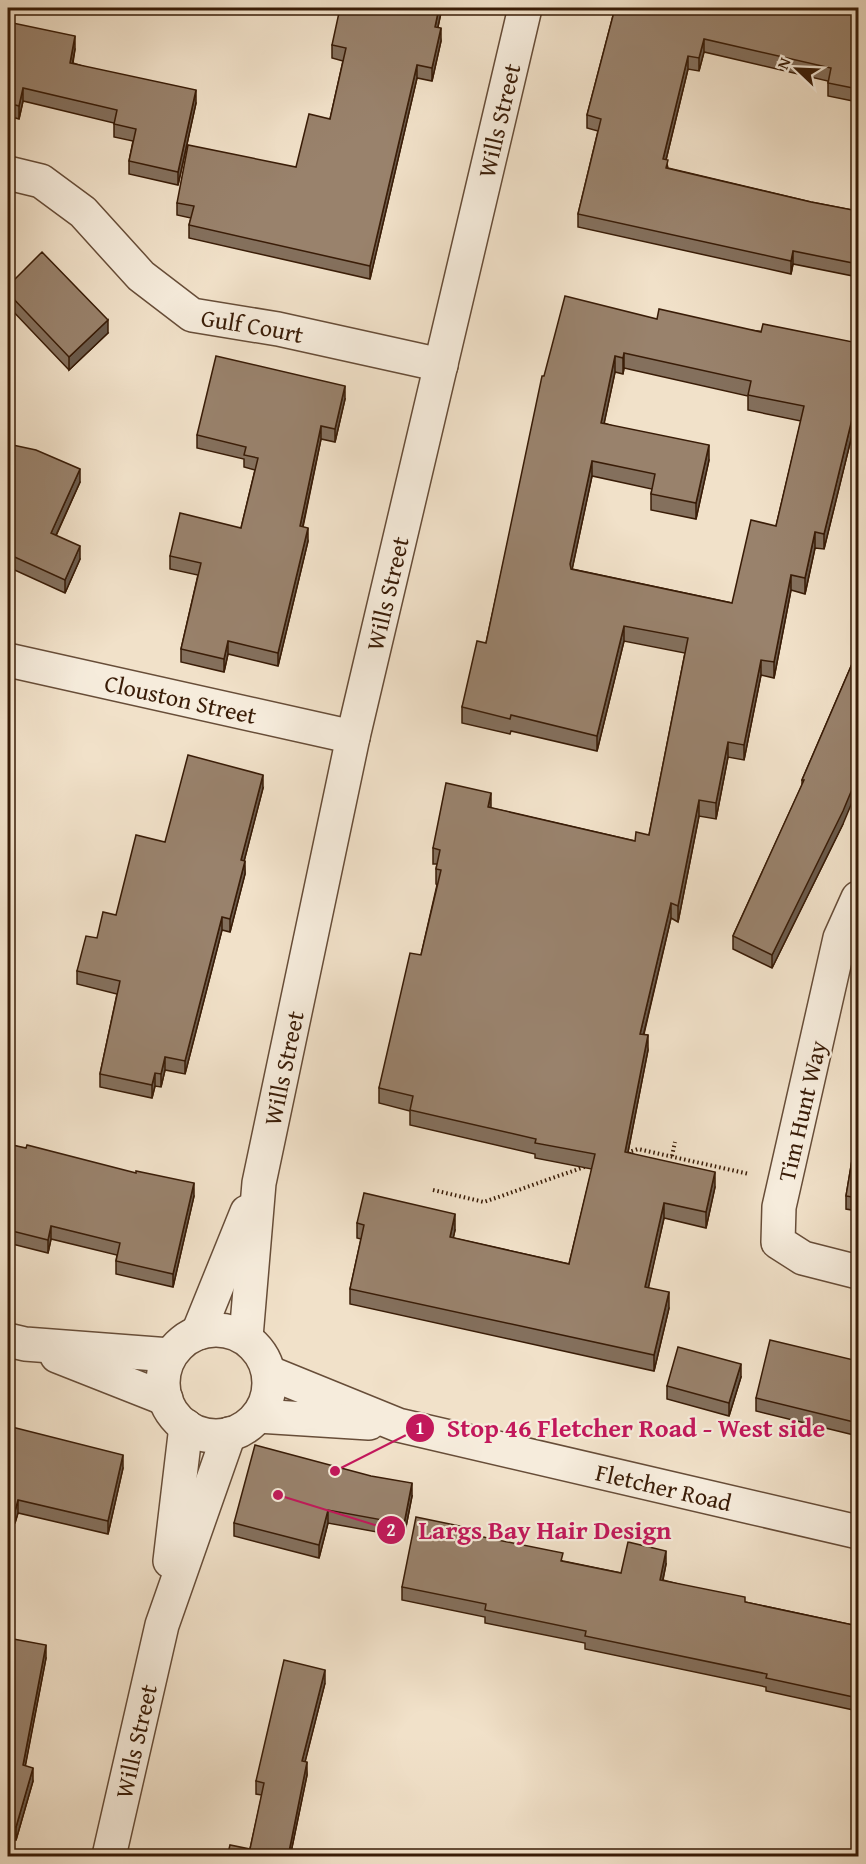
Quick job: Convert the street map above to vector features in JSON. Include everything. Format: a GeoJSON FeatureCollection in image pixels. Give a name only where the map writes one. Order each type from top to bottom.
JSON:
{"type":"FeatureCollection","features":[{"type":"Feature","properties":{"kind":"street","name":"Wills Street"},"geometry":{"type":"LineString","coordinates":[[246,1337],[259,1183],[353,736],[525,8]]}},
{"type":"Feature","properties":{"kind":"street","name":"Gulf Court"},"geometry":{"type":"LineString","coordinates":[[8,173],[41,181],[83,212],[141,276],[192,315],[278,329],[441,365]]}},
{"type":"Feature","properties":{"kind":"street","name":"Clouston Street"},"geometry":{"type":"LineString","coordinates":[[8,660],[353,736]]}},
{"type":"Feature","properties":{"kind":"street","name":"Tim Hunt Way"},"geometry":{"type":"LineString","coordinates":[[858,898],[840,938],[779,1207],[778,1242],[802,1258],[858,1272]]}},
{"type":"Feature","properties":{"kind":"street","name":"Wills Street"},"geometry":{"type":"LineString","coordinates":[[198,1333],[259,1183]]}},
{"type":"Feature","properties":{"kind":"street"},"geometry":{"type":"LineString","coordinates":[[206,1329],[230,1330],[246,1337],[263,1355],[270,1373],[270,1388],[265,1407],[258,1416],[238,1432],[209,1436],[186,1426],[176,1419],[166,1399],[163,1373],[170,1355],[188,1336],[198,1333],[206,1329]]}},
{"type":"Feature","properties":{"kind":"street"},"geometry":{"type":"LineString","coordinates":[[16,1342],[170,1355]]}},
{"type":"Feature","properties":{"kind":"street"},"geometry":{"type":"LineString","coordinates":[[16,1342],[166,1399]]}},
{"type":"Feature","properties":{"kind":"street","name":"Fletcher Road"},"geometry":{"type":"LineString","coordinates":[[270,1373],[398,1425],[858,1532]]}},
{"type":"Feature","properties":{"kind":"street","name":"Fletcher Road"},"geometry":{"type":"LineString","coordinates":[[258,1416],[398,1425]]}},
{"type":"Feature","properties":{"kind":"street","name":"Wills Street"},"geometry":{"type":"LineString","coordinates":[[109,1857],[162,1625],[186,1426]]}},
{"type":"Feature","properties":{"kind":"street","name":"Wills Street"},"geometry":{"type":"LineString","coordinates":[[162,1625],[229,1434]]}},
{"type":"Feature","properties":{"kind":"path"},"geometry":{"type":"LineString","coordinates":[[672,1156],[675,1142]]}},
{"type":"Feature","properties":{"kind":"path"},"geometry":{"type":"LineString","coordinates":[[616,1156],[638,1149],[785,1182]]}},
{"type":"Feature","properties":{"kind":"path"},"geometry":{"type":"LineString","coordinates":[[433,1190],[484,1202],[594,1164]]}},
{"type":"Feature","properties":{"kind":"building"},"geometry":{"type":"Polygon","coordinates":[[[340,8],[364,10],[365,8],[439,8],[435,27],[441,28],[432,68],[417,65],[370,266],[189,225],[194,206],[177,203],[188,145],[296,167],[309,114],[330,119],[346,48],[332,45],[340,8]]]}},
{"type":"Feature","properties":{"kind":"building"},"geometry":{"type":"Polygon","coordinates":[[[615,8],[858,8],[858,89],[828,83],[831,68],[704,39],[699,58],[688,56],[663,159],[668,160],[666,168],[858,211],[858,264],[793,251],[791,261],[578,214],[601,119],[587,115],[615,8]]]}},
{"type":"Feature","properties":{"kind":"building"},"geometry":{"type":"Polygon","coordinates":[[[8,22],[75,36],[70,63],[196,90],[178,172],[129,161],[136,129],[114,124],[117,110],[23,88],[19,106],[8,103],[8,22]]]}},
{"type":"Feature","properties":{"kind":"building"},"geometry":{"type":"Polygon","coordinates":[[[42,252],[108,320],[69,357],[8,293],[8,286],[42,252]]]}},
{"type":"Feature","properties":{"kind":"building"},"geometry":{"type":"Polygon","coordinates":[[[565,296],[657,319],[659,309],[761,332],[763,324],[858,343],[858,413],[854,411],[824,534],[815,532],[805,578],[791,575],[774,662],[761,660],[744,745],[728,742],[716,803],[699,800],[678,906],[671,903],[640,1034],[648,1035],[625,1152],[715,1172],[706,1212],[664,1203],[645,1287],[669,1292],[654,1355],[350,1289],[364,1225],[357,1223],[364,1193],[455,1214],[450,1237],[569,1264],[595,1154],[535,1143],[536,1139],[410,1110],[413,1096],[379,1088],[410,953],[421,955],[441,870],[436,869],[440,850],[433,848],[446,783],[491,793],[488,807],[635,841],[636,832],[649,835],[688,638],[624,626],[597,736],[511,715],[510,719],[462,707],[477,641],[486,643],[542,376],[544,376],[565,296]],[[624,353],[623,358],[615,356],[601,423],[709,445],[696,503],[651,494],[655,474],[592,461],[570,564],[571,569],[732,603],[751,520],[776,526],[804,406],[748,395],[751,381],[624,353]]]}},
{"type":"Feature","properties":{"kind":"building"},"geometry":{"type":"Polygon","coordinates":[[[216,356],[345,386],[335,429],[321,426],[300,526],[308,528],[278,653],[228,641],[224,659],[181,649],[201,563],[170,556],[180,513],[241,528],[258,458],[244,455],[246,447],[197,435],[216,356]]]}},
{"type":"Feature","properties":{"kind":"building"},"geometry":{"type":"Polygon","coordinates":[[[8,444],[36,450],[80,469],[51,533],[80,546],[65,580],[8,554],[8,444]]]}},
{"type":"Feature","properties":{"kind":"building"},"geometry":{"type":"Polygon","coordinates":[[[858,650],[858,775],[843,811],[772,955],[733,936],[804,780],[802,780],[858,650]]]}},
{"type":"Feature","properties":{"kind":"building"},"geometry":{"type":"Polygon","coordinates":[[[188,755],[263,775],[241,860],[245,861],[230,919],[222,917],[185,1061],[165,1057],[161,1074],[155,1073],[152,1085],[100,1074],[120,981],[77,971],[86,936],[97,938],[103,912],[116,915],[136,835],[165,842],[188,755]]]}},
{"type":"Feature","properties":{"kind":"building"},"geometry":{"type":"Polygon","coordinates":[[[858,1124],[858,1198],[846,1196],[858,1124]]]}},
{"type":"Feature","properties":{"kind":"building"},"geometry":{"type":"Polygon","coordinates":[[[8,1144],[26,1148],[27,1145],[136,1173],[136,1171],[194,1183],[173,1274],[116,1261],[120,1243],[51,1226],[48,1240],[8,1230],[8,1144]]]}},
{"type":"Feature","properties":{"kind":"building"},"geometry":{"type":"Polygon","coordinates":[[[770,1340],[858,1361],[858,1423],[756,1398],[770,1340]]]}},
{"type":"Feature","properties":{"kind":"building"},"geometry":{"type":"Polygon","coordinates":[[[678,1347],[741,1364],[729,1403],[667,1386],[678,1347]]]}},
{"type":"Feature","properties":{"kind":"building"},"geometry":{"type":"Polygon","coordinates":[[[8,1426],[123,1455],[108,1521],[18,1500],[15,1511],[8,1509],[8,1426]]]}},
{"type":"Feature","properties":{"kind":"building"},"geometry":{"type":"Polygon","coordinates":[[[255,1445],[371,1476],[412,1483],[404,1524],[328,1510],[319,1545],[234,1523],[255,1445]]]}},
{"type":"Feature","properties":{"kind":"building"},"geometry":{"type":"Polygon","coordinates":[[[416,1517],[479,1530],[478,1536],[563,1553],[561,1561],[621,1573],[628,1542],[666,1551],[660,1580],[745,1597],[745,1602],[858,1626],[858,1698],[766,1678],[767,1674],[585,1636],[586,1631],[485,1610],[486,1604],[402,1587],[416,1517]]]}},
{"type":"Feature","properties":{"kind":"building"},"geometry":{"type":"Polygon","coordinates":[[[8,1638],[46,1645],[23,1765],[33,1768],[16,1827],[8,1825],[8,1638]]]}},
{"type":"Feature","properties":{"kind":"building"},"geometry":{"type":"Polygon","coordinates":[[[284,1660],[325,1670],[302,1761],[307,1762],[288,1857],[227,1857],[230,1845],[250,1849],[264,1783],[256,1781],[284,1660]]]}},
{"type":"Feature","properties":{"kind":"place","name":"Stop 46 Fletcher Road - West side"},"geometry":{"type":"Point","coordinates":[335,1471]}},
{"type":"Feature","properties":{"kind":"place","name":"Largs Bay Hair Design"},"geometry":{"type":"Point","coordinates":[278,1495]}}]}
